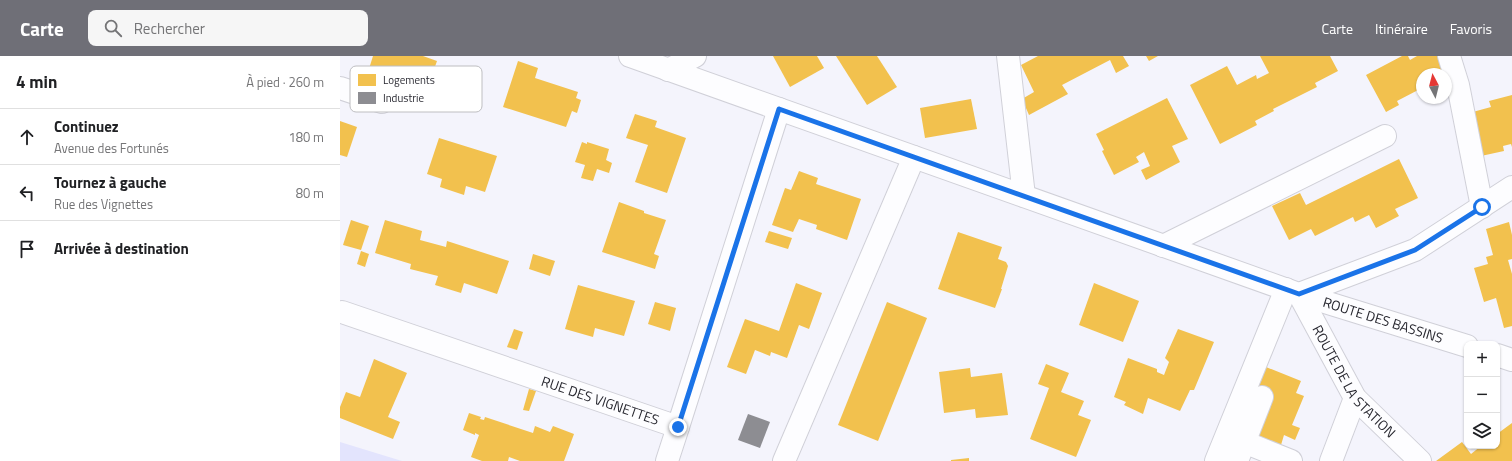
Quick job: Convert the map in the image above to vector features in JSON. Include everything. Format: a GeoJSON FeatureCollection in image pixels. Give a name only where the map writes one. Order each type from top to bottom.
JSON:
{"type":"FeatureCollection","features":[{"type":"Feature","properties":{"kind":"street","name":"ROUTE DES BASSINS"},"geometry":{"type":"LineString","coordinates":[[630,56],[1293,292],[1464,345]]}},
{"type":"Feature","properties":{"kind":"street"},"geometry":{"type":"LineString","coordinates":[[668,70],[695,56]]}},
{"type":"Feature","properties":{"kind":"street"},"geometry":{"type":"LineString","coordinates":[[1008,56],[1024,196]]}},
{"type":"Feature","properties":{"kind":"street"},"geometry":{"type":"LineString","coordinates":[[1449,56],[1458,85],[1482,207]]}},
{"type":"Feature","properties":{"kind":"street"},"geometry":{"type":"LineString","coordinates":[[340,88],[350,91]]}},
{"type":"Feature","properties":{"kind":"street","name":"RUE DES VIGNETTES"},"geometry":{"type":"LineString","coordinates":[[342,312],[678,427],[779,109]]}},
{"type":"Feature","properties":{"kind":"street"},"geometry":{"type":"LineString","coordinates":[[1163,246],[1385,136]]}},
{"type":"Feature","properties":{"kind":"street"},"geometry":{"type":"LineString","coordinates":[[784,461],[914,157]]}},
{"type":"Feature","properties":{"kind":"street"},"geometry":{"type":"LineString","coordinates":[[1216,461],[1293,292],[1415,250],[1512,187]]}},
{"type":"Feature","properties":{"kind":"street","name":"ROUTE DE LA STATION"},"geometry":{"type":"LineString","coordinates":[[1293,292],[1355,398],[1420,461]]}},
{"type":"Feature","properties":{"kind":"street"},"geometry":{"type":"LineString","coordinates":[[1500,356],[1512,360]]}},
{"type":"Feature","properties":{"kind":"street"},"geometry":{"type":"LineString","coordinates":[[1262,396],[1240,452],[1290,461]]}},
{"type":"Feature","properties":{"kind":"street"},"geometry":{"type":"LineString","coordinates":[[1331,461],[1355,398]]}},
{"type":"Feature","properties":{"kind":"street"},"geometry":{"type":"LineString","coordinates":[[667,461],[678,427]]}},
{"type":"Feature","properties":{"kind":"shaded area"},"geometry":{"type":"Polygon","coordinates":[[[340,442],[402,461],[340,461],[340,442]]]}},
{"type":"Feature","properties":{"kind":"building: Logements"},"geometry":{"type":"Polygon","coordinates":[[[373,56],[423,56],[437,61],[435,66],[370,66],[373,56]]]}},
{"type":"Feature","properties":{"kind":"building: Logements"},"geometry":{"type":"Polygon","coordinates":[[[773,56],[817,56],[824,68],[790,87],[773,56]]]}},
{"type":"Feature","properties":{"kind":"building: Logements"},"geometry":{"type":"Polygon","coordinates":[[[836,56],[877,56],[897,87],[867,105],[836,56]]]}},
{"type":"Feature","properties":{"kind":"building: Logements"},"geometry":{"type":"Polygon","coordinates":[[[1038,56],[1123,56],[1129,66],[1116,73],[1110,60],[1062,85],[1068,94],[1029,115],[1022,99],[1034,92],[1021,65],[1038,56]]]}},
{"type":"Feature","properties":{"kind":"building: Logements"},"geometry":{"type":"Polygon","coordinates":[[[1146,56],[1158,56],[1149,61],[1146,56]]]}},
{"type":"Feature","properties":{"kind":"building: Logements"},"geometry":{"type":"Polygon","coordinates":[[[1260,56],[1330,56],[1338,71],[1315,83],[1317,87],[1273,109],[1274,111],[1255,121],[1257,125],[1220,144],[1190,85],[1227,66],[1237,85],[1256,75],[1257,79],[1269,73],[1260,56]]]}},
{"type":"Feature","properties":{"kind":"building: Logements"},"geometry":{"type":"Polygon","coordinates":[[[1402,56],[1408,56],[1410,60],[1417,56],[1438,56],[1445,68],[1416,68],[1416,91],[1397,101],[1399,105],[1386,112],[1366,75],[1402,56]]]}},
{"type":"Feature","properties":{"kind":"building: Logements"},"geometry":{"type":"Polygon","coordinates":[[[518,61],[538,68],[535,78],[578,92],[576,98],[581,100],[577,113],[572,111],[566,127],[503,107],[518,61]]]}},
{"type":"Feature","properties":{"kind":"building: Logements"},"geometry":{"type":"Polygon","coordinates":[[[1512,95],[1512,147],[1511,144],[1503,146],[1504,151],[1481,156],[1469,113],[1491,107],[1489,101],[1512,95]]]}},
{"type":"Feature","properties":{"kind":"building: Logements"},"geometry":{"type":"Polygon","coordinates":[[[1167,98],[1188,139],[1172,146],[1180,162],[1146,180],[1141,170],[1150,166],[1144,152],[1136,157],[1139,162],[1114,175],[1102,151],[1104,150],[1096,134],[1167,98]]]}},
{"type":"Feature","properties":{"kind":"building: Logements"},"geometry":{"type":"Polygon","coordinates":[[[971,99],[977,129],[925,138],[920,108],[971,99]]]}},
{"type":"Feature","properties":{"kind":"building: Logements"},"geometry":{"type":"Polygon","coordinates":[[[635,114],[657,121],[655,127],[686,138],[667,193],[635,182],[648,145],[626,138],[635,114]]]}},
{"type":"Feature","properties":{"kind":"building: Logements"},"geometry":{"type":"Polygon","coordinates":[[[340,121],[357,127],[347,157],[340,155],[340,121]]]}},
{"type":"Feature","properties":{"kind":"building: Logements"},"geometry":{"type":"Polygon","coordinates":[[[439,138],[497,156],[485,192],[466,186],[464,195],[440,187],[442,179],[427,174],[439,138]]]}},
{"type":"Feature","properties":{"kind":"building: Logements"},"geometry":{"type":"Polygon","coordinates":[[[582,142],[587,144],[587,142],[609,149],[606,160],[612,163],[609,173],[597,169],[593,181],[581,178],[585,165],[575,162],[582,142]]]}},
{"type":"Feature","properties":{"kind":"building: Logements"},"geometry":{"type":"Polygon","coordinates":[[[1399,159],[1418,198],[1395,209],[1399,216],[1376,228],[1369,215],[1355,222],[1353,217],[1315,236],[1311,229],[1289,240],[1272,206],[1300,193],[1306,205],[1399,159]]]}},
{"type":"Feature","properties":{"kind":"building: Logements"},"geometry":{"type":"Polygon","coordinates":[[[799,171],[818,178],[816,184],[861,199],[847,240],[816,229],[817,225],[799,219],[793,232],[772,225],[785,188],[791,190],[799,171]]]}},
{"type":"Feature","properties":{"kind":"building: Logements"},"geometry":{"type":"Polygon","coordinates":[[[619,202],[644,211],[644,213],[666,220],[654,254],[659,256],[655,269],[602,252],[619,202]]]}},
{"type":"Feature","properties":{"kind":"building: Logements"},"geometry":{"type":"Polygon","coordinates":[[[351,220],[369,226],[361,250],[343,245],[351,220]]]}},
{"type":"Feature","properties":{"kind":"building: Logements"},"geometry":{"type":"Polygon","coordinates":[[[385,220],[422,231],[420,240],[446,247],[447,241],[509,261],[497,294],[464,283],[461,293],[435,285],[438,276],[410,269],[411,264],[375,253],[385,220]]]}},
{"type":"Feature","properties":{"kind":"building: Logements"},"geometry":{"type":"Polygon","coordinates":[[[1509,222],[1512,235],[1512,259],[1508,260],[1512,274],[1512,326],[1504,328],[1496,298],[1484,302],[1474,268],[1488,264],[1486,257],[1493,255],[1486,229],[1509,222]]]}},
{"type":"Feature","properties":{"kind":"building: Logements"},"geometry":{"type":"Polygon","coordinates":[[[769,231],[792,238],[788,249],[765,242],[769,231]]]}},
{"type":"Feature","properties":{"kind":"building: Logements"},"geometry":{"type":"Polygon","coordinates":[[[958,232],[1002,247],[998,259],[1006,262],[1008,266],[995,308],[938,289],[958,232]]]}},
{"type":"Feature","properties":{"kind":"building: Logements"},"geometry":{"type":"Polygon","coordinates":[[[361,251],[369,254],[365,267],[357,264],[361,251]]]}},
{"type":"Feature","properties":{"kind":"building: Logements"},"geometry":{"type":"Polygon","coordinates":[[[533,254],[555,261],[550,276],[529,269],[533,254]]]}},
{"type":"Feature","properties":{"kind":"building: Logements"},"geometry":{"type":"Polygon","coordinates":[[[796,283],[822,293],[809,329],[799,325],[787,358],[771,352],[770,356],[755,350],[746,374],[727,367],[745,319],[779,331],[796,283]]]}},
{"type":"Feature","properties":{"kind":"building: Logements"},"geometry":{"type":"Polygon","coordinates":[[[1094,283],[1139,301],[1123,342],[1079,325],[1094,283]]]}},
{"type":"Feature","properties":{"kind":"building: Logements"},"geometry":{"type":"Polygon","coordinates":[[[578,285],[635,301],[624,336],[595,328],[593,337],[565,329],[578,285]]]}},
{"type":"Feature","properties":{"kind":"building: Logements"},"geometry":{"type":"Polygon","coordinates":[[[655,302],[676,308],[670,331],[648,324],[655,302]]]}},
{"type":"Feature","properties":{"kind":"building: Logements"},"geometry":{"type":"Polygon","coordinates":[[[887,302],[927,318],[878,441],[838,425],[887,302]]]}},
{"type":"Feature","properties":{"kind":"building: Logements"},"geometry":{"type":"Polygon","coordinates":[[[514,329],[523,332],[517,350],[507,347],[514,329]]]}},
{"type":"Feature","properties":{"kind":"building: Logements"},"geometry":{"type":"Polygon","coordinates":[[[1178,329],[1214,342],[1194,390],[1190,390],[1180,411],[1148,398],[1143,414],[1124,405],[1126,402],[1114,397],[1128,358],[1157,369],[1157,372],[1164,375],[1169,362],[1165,358],[1178,329]]]}},
{"type":"Feature","properties":{"kind":"building: Logements"},"geometry":{"type":"Polygon","coordinates":[[[374,359],[407,373],[388,417],[400,422],[393,439],[340,418],[340,407],[346,392],[360,397],[374,359]]]}},
{"type":"Feature","properties":{"kind":"building: Logements"},"geometry":{"type":"Polygon","coordinates":[[[1046,364],[1069,373],[1061,392],[1084,401],[1078,415],[1091,420],[1076,457],[1030,439],[1049,388],[1038,384],[1046,364]]]}},
{"type":"Feature","properties":{"kind":"building: Logements"},"geometry":{"type":"Polygon","coordinates":[[[1266,367],[1301,381],[1296,393],[1304,396],[1292,425],[1300,428],[1295,440],[1284,435],[1281,445],[1257,435],[1258,389],[1266,367]]]}},
{"type":"Feature","properties":{"kind":"building: Logements"},"geometry":{"type":"Polygon","coordinates":[[[970,368],[971,377],[1002,373],[1008,415],[976,418],[975,409],[944,413],[939,372],[970,368]]]}},
{"type":"Feature","properties":{"kind":"building: Logements"},"geometry":{"type":"Polygon","coordinates":[[[529,389],[536,391],[529,411],[523,410],[529,389]]]}},
{"type":"Feature","properties":{"kind":"building: Logements"},"geometry":{"type":"Polygon","coordinates":[[[469,413],[481,417],[480,419],[484,420],[485,417],[533,433],[535,426],[550,432],[553,426],[574,434],[564,461],[520,461],[509,457],[508,461],[482,461],[471,457],[479,435],[463,430],[469,413]]]}},
{"type":"Feature","properties":{"kind":"building: Logements"},"geometry":{"type":"Polygon","coordinates":[[[1512,423],[1512,461],[1436,461],[1462,442],[1464,449],[1467,449],[1471,454],[1477,449],[1500,449],[1500,432],[1512,423]]]}},
{"type":"Feature","properties":{"kind":"building: Logements"},"geometry":{"type":"Polygon","coordinates":[[[969,458],[969,461],[951,461],[951,460],[969,458]]]}},
{"type":"Feature","properties":{"kind":"building: Industrie"},"geometry":{"type":"Polygon","coordinates":[[[748,414],[770,422],[760,448],[738,440],[748,414]]]}},
{"type":"Feature","properties":{"kind":"route"},"geometry":{"type":"LineString","coordinates":[[678,427],[779,109],[1299,294],[1415,250],[1482,207]]}}]}
